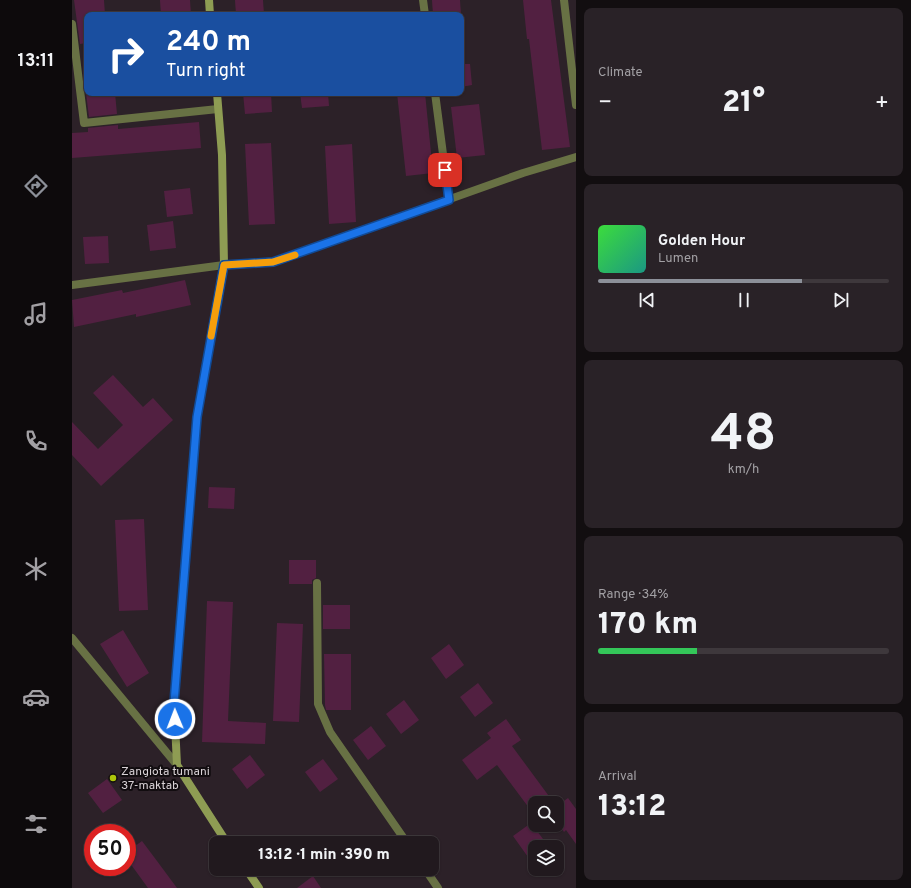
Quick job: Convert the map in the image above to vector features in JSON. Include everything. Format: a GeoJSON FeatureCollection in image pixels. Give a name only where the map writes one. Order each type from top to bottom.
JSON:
{"type":"FeatureCollection","features":[{"type":"Feature","properties":{"kind":"main road"},"geometry":{"type":"LineString","coordinates":[[209,0],[210,12]]}},
{"type":"Feature","properties":{"kind":"main road"},"geometry":{"type":"LineString","coordinates":[[217,96],[222,155],[224,265],[197,417],[174,703],[177,766],[222,836]]}},
{"type":"Feature","properties":{"kind":"main road"},"geometry":{"type":"LineString","coordinates":[[251,876],[259,888]]}},
{"type":"Feature","properties":{"kind":"street"},"geometry":{"type":"LineString","coordinates":[[423,0],[425,12]]}},
{"type":"Feature","properties":{"kind":"street"},"geometry":{"type":"LineString","coordinates":[[564,0],[576,105]]}},
{"type":"Feature","properties":{"kind":"street"},"geometry":{"type":"LineString","coordinates":[[72,24],[84,123],[218,109]]}},
{"type":"Feature","properties":{"kind":"street"},"geometry":{"type":"LineString","coordinates":[[435,96],[449,200]]}},
{"type":"Feature","properties":{"kind":"street"},"geometry":{"type":"LineString","coordinates":[[72,285],[224,265],[273,262],[523,173],[576,157]]}},
{"type":"Feature","properties":{"kind":"street"},"geometry":{"type":"LineString","coordinates":[[317,583],[318,704],[330,732],[402,836]]}},
{"type":"Feature","properties":{"kind":"street"},"geometry":{"type":"LineString","coordinates":[[72,638],[177,766]]}},
{"type":"Feature","properties":{"kind":"street"},"geometry":{"type":"LineString","coordinates":[[430,876],[438,888]]}},
{"type":"Feature","properties":{"kind":"building"},"geometry":{"type":"Polygon","coordinates":[[[74,0],[104,0],[105,12],[84,12],[84,43],[80,44],[74,0]]]}},
{"type":"Feature","properties":{"kind":"building"},"geometry":{"type":"Polygon","coordinates":[[[160,0],[190,0],[191,12],[161,12],[160,0]]]}},
{"type":"Feature","properties":{"kind":"building"},"geometry":{"type":"Polygon","coordinates":[[[235,0],[263,0],[264,12],[236,12],[235,0]]]}},
{"type":"Feature","properties":{"kind":"building"},"geometry":{"type":"Polygon","coordinates":[[[432,0],[460,0],[461,12],[433,12],[432,0]]]}},
{"type":"Feature","properties":{"kind":"building"},"geometry":{"type":"Polygon","coordinates":[[[523,0],[551,0],[570,147],[542,150],[523,0]]]}},
{"type":"Feature","properties":{"kind":"building"},"geometry":{"type":"Polygon","coordinates":[[[464,64],[470,64],[472,85],[464,86],[464,64]]]}},
{"type":"Feature","properties":{"kind":"building"},"geometry":{"type":"Polygon","coordinates":[[[86,96],[115,96],[117,114],[89,117],[86,96]]]}},
{"type":"Feature","properties":{"kind":"building"},"geometry":{"type":"Polygon","coordinates":[[[243,96],[271,96],[272,112],[245,114],[243,96]]]}},
{"type":"Feature","properties":{"kind":"building"},"geometry":{"type":"Polygon","coordinates":[[[300,96],[328,96],[329,106],[302,108],[300,96]]]}},
{"type":"Feature","properties":{"kind":"building"},"geometry":{"type":"Polygon","coordinates":[[[397,96],[425,96],[433,173],[406,176],[397,96]]]}},
{"type":"Feature","properties":{"kind":"building"},"geometry":{"type":"Polygon","coordinates":[[[479,104],[485,155],[457,158],[451,107],[479,104]]]}},
{"type":"Feature","properties":{"kind":"building"},"geometry":{"type":"Polygon","coordinates":[[[199,122],[201,148],[72,158],[72,133],[88,132],[88,128],[118,125],[118,129],[199,122]]]}},
{"type":"Feature","properties":{"kind":"building"},"geometry":{"type":"Polygon","coordinates":[[[271,143],[275,224],[249,225],[245,144],[271,143]]]}},
{"type":"Feature","properties":{"kind":"building"},"geometry":{"type":"Polygon","coordinates":[[[352,144],[356,222],[329,224],[325,146],[352,144]]]}},
{"type":"Feature","properties":{"kind":"building"},"geometry":{"type":"Polygon","coordinates":[[[190,188],[193,214],[167,217],[164,191],[190,188]]]}},
{"type":"Feature","properties":{"kind":"building"},"geometry":{"type":"Polygon","coordinates":[[[173,221],[176,248],[150,251],[147,225],[173,221]]]}},
{"type":"Feature","properties":{"kind":"building"},"geometry":{"type":"Polygon","coordinates":[[[108,236],[109,263],[85,264],[83,237],[108,236]]]}},
{"type":"Feature","properties":{"kind":"building"},"geometry":{"type":"Polygon","coordinates":[[[185,280],[191,305],[136,317],[136,314],[74,327],[72,300],[122,290],[123,293],[185,280]]]}},
{"type":"Feature","properties":{"kind":"building"},"geometry":{"type":"Polygon","coordinates":[[[113,375],[143,407],[153,398],[173,420],[101,486],[72,455],[72,422],[98,449],[123,425],[93,393],[113,375]]]}},
{"type":"Feature","properties":{"kind":"building"},"geometry":{"type":"Polygon","coordinates":[[[209,487],[235,488],[234,509],[208,508],[209,487]]]}},
{"type":"Feature","properties":{"kind":"building"},"geometry":{"type":"Polygon","coordinates":[[[144,519],[148,610],[119,611],[115,520],[144,519]]]}},
{"type":"Feature","properties":{"kind":"building"},"geometry":{"type":"Polygon","coordinates":[[[289,560],[316,560],[316,578],[312,580],[312,584],[289,584],[289,560]]]}},
{"type":"Feature","properties":{"kind":"building"},"geometry":{"type":"Polygon","coordinates":[[[207,601],[233,602],[228,721],[266,723],[265,744],[202,742],[207,601]]]}},
{"type":"Feature","properties":{"kind":"building"},"geometry":{"type":"Polygon","coordinates":[[[323,605],[350,605],[350,629],[323,629],[323,605]]]}},
{"type":"Feature","properties":{"kind":"building"},"geometry":{"type":"Polygon","coordinates":[[[277,623],[303,624],[299,722],[273,721],[277,623]]]}},
{"type":"Feature","properties":{"kind":"building"},"geometry":{"type":"Polygon","coordinates":[[[123,630],[149,673],[127,687],[100,644],[123,630]]]}},
{"type":"Feature","properties":{"kind":"building"},"geometry":{"type":"Polygon","coordinates":[[[449,644],[464,665],[446,679],[431,658],[449,644]]]}},
{"type":"Feature","properties":{"kind":"building"},"geometry":{"type":"Polygon","coordinates":[[[324,654],[351,654],[351,710],[326,710],[324,654]]]}},
{"type":"Feature","properties":{"kind":"building"},"geometry":{"type":"Polygon","coordinates":[[[478,683],[493,703],[475,717],[460,697],[478,683]]]}},
{"type":"Feature","properties":{"kind":"building"},"geometry":{"type":"Polygon","coordinates":[[[404,700],[419,720],[401,734],[386,714],[404,700]]]}},
{"type":"Feature","properties":{"kind":"building"},"geometry":{"type":"Polygon","coordinates":[[[506,719],[521,740],[512,746],[549,796],[528,796],[528,807],[497,765],[477,780],[462,760],[491,738],[487,733],[506,719]]]}},
{"type":"Feature","properties":{"kind":"building"},"geometry":{"type":"Polygon","coordinates":[[[371,726],[386,746],[368,760],[353,740],[371,726]]]}},
{"type":"Feature","properties":{"kind":"building"},"geometry":{"type":"Polygon","coordinates":[[[250,755],[265,775],[247,789],[232,769],[250,755]]]}},
{"type":"Feature","properties":{"kind":"building"},"geometry":{"type":"Polygon","coordinates":[[[323,759],[338,779],[320,792],[305,772],[323,759]]]}},
{"type":"Feature","properties":{"kind":"building"},"geometry":{"type":"Polygon","coordinates":[[[107,779],[122,800],[103,813],[88,793],[107,779]]]}},
{"type":"Feature","properties":{"kind":"building"},"geometry":{"type":"Polygon","coordinates":[[[568,798],[576,809],[576,844],[566,830],[564,832],[564,801],[568,798]]]}},
{"type":"Feature","properties":{"kind":"building"},"geometry":{"type":"Polygon","coordinates":[[[528,825],[528,832],[538,832],[544,840],[528,840],[528,857],[513,836],[528,825]]]}},
{"type":"Feature","properties":{"kind":"building"},"geometry":{"type":"Polygon","coordinates":[[[142,841],[177,888],[148,888],[136,871],[136,845],[142,841]]]}},
{"type":"Feature","properties":{"kind":"building"},"geometry":{"type":"Polygon","coordinates":[[[313,876],[321,888],[297,888],[313,876]]]}},
{"type":"Feature","properties":{"kind":"slow traffic"},"geometry":{"type":"LineString","coordinates":[[211,336],[224,265],[273,262],[295,255]]}},
{"type":"Feature","properties":{"kind":"place","name":"Zangiota tumani 37-maktab"},"geometry":{"type":"Point","coordinates":[113,778]}},
{"type":"Feature","properties":{"kind":"route"},"geometry":{"type":"LineString","coordinates":[[175,719],[174,703],[197,417],[224,265],[273,262],[449,200],[445,170]]}}]}
